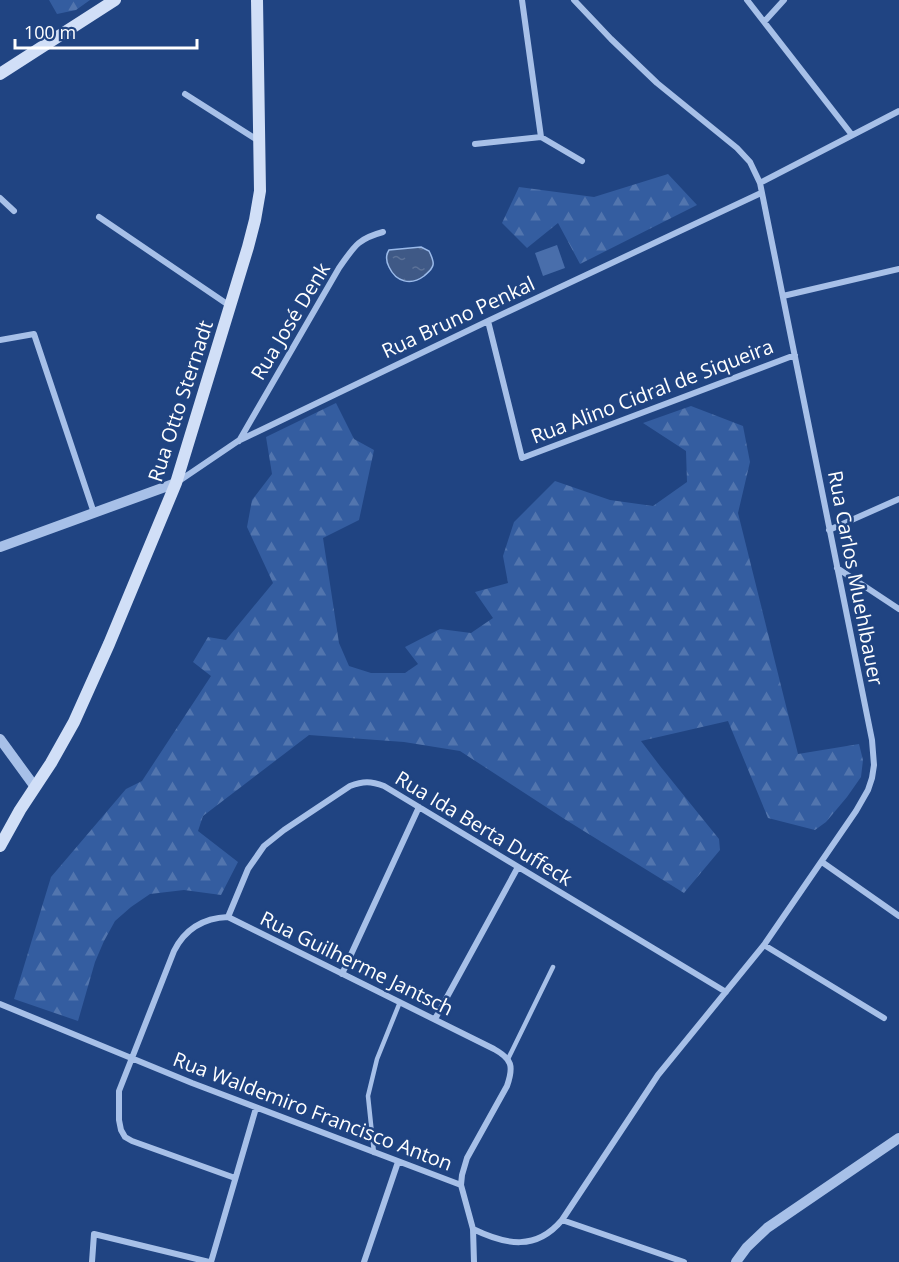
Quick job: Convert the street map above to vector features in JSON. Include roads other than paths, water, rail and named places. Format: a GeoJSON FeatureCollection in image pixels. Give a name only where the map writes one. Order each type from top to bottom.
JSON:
{"type":"FeatureCollection","features":[{"type":"Feature","properties":{"kind":"main road"},"geometry":{"type":"LineString","coordinates":[[0,74],[115,0]]}},
{"type":"Feature","properties":{"kind":"main road","name":"Rua Otto Sternadt"},"geometry":{"type":"LineString","coordinates":[[0,846],[62,743],[88,692],[176,483],[231,306],[258,204],[260,141],[257,0]]}},
{"type":"Feature","properties":{"kind":"street"},"geometry":{"type":"LineString","coordinates":[[522,0],[541,137]]}},
{"type":"Feature","properties":{"kind":"street","name":"Rua Carlos Muehlbauer"},"geometry":{"type":"LineString","coordinates":[[562,1220],[658,1075],[764,945],[822,862],[868,790],[874,765],[872,740],[760,183],[750,162],[737,148],[645,72],[573,0]]}},
{"type":"Feature","properties":{"kind":"street"},"geometry":{"type":"LineString","coordinates":[[747,0],[852,135]]}},
{"type":"Feature","properties":{"kind":"street"},"geometry":{"type":"LineString","coordinates":[[765,22],[784,0]]}},
{"type":"Feature","properties":{"kind":"street"},"geometry":{"type":"LineString","coordinates":[[185,94],[260,141]]}},
{"type":"Feature","properties":{"kind":"street"},"geometry":{"type":"LineString","coordinates":[[760,183],[899,111]]}},
{"type":"Feature","properties":{"kind":"street"},"geometry":{"type":"LineString","coordinates":[[476,144],[541,137],[582,161]]}},
{"type":"Feature","properties":{"kind":"street","name":"Rua Bruno Penkal"},"geometry":{"type":"LineString","coordinates":[[176,483],[238,441],[761,193]]}},
{"type":"Feature","properties":{"kind":"street"},"geometry":{"type":"LineString","coordinates":[[0,198],[14,211]]}},
{"type":"Feature","properties":{"kind":"street"},"geometry":{"type":"LineString","coordinates":[[99,216],[231,306]]}},
{"type":"Feature","properties":{"kind":"street","name":"Rua José Denk"},"geometry":{"type":"LineString","coordinates":[[238,441],[347,257],[360,241],[383,232]]}},
{"type":"Feature","properties":{"kind":"street"},"geometry":{"type":"LineString","coordinates":[[783,296],[899,268]]}},
{"type":"Feature","properties":{"kind":"street","name":"Rua Alino Cidral de Siqueira"},"geometry":{"type":"LineString","coordinates":[[488,321],[522,458],[795,355]]}},
{"type":"Feature","properties":{"kind":"street"},"geometry":{"type":"LineString","coordinates":[[0,340],[34,334],[94,513]]}},
{"type":"Feature","properties":{"kind":"street"},"geometry":{"type":"LineString","coordinates":[[0,547],[176,483]]}},
{"type":"Feature","properties":{"kind":"street"},"geometry":{"type":"LineString","coordinates":[[829,531],[899,499]]}},
{"type":"Feature","properties":{"kind":"street"},"geometry":{"type":"LineString","coordinates":[[837,568],[899,609]]}},
{"type":"Feature","properties":{"kind":"street"},"geometry":{"type":"LineString","coordinates":[[0,739],[35,787]]}},
{"type":"Feature","properties":{"kind":"street","name":"Rua Ida Berta Duffeck"},"geometry":{"type":"LineString","coordinates":[[228,917],[248,869],[264,846],[350,786],[359,782],[369,782],[384,786],[726,992]]}},
{"type":"Feature","properties":{"kind":"street"},"geometry":{"type":"LineString","coordinates":[[342,974],[419,807]]}},
{"type":"Feature","properties":{"kind":"street"},"geometry":{"type":"LineString","coordinates":[[822,862],[899,916]]}},
{"type":"Feature","properties":{"kind":"street"},"geometry":{"type":"LineString","coordinates":[[435,1019],[518,867]]}},
{"type":"Feature","properties":{"kind":"street"},"geometry":{"type":"LineString","coordinates":[[228,917],[204,922],[179,941],[119,1091],[119,1120],[125,1137],[141,1145],[235,1178]]}},
{"type":"Feature","properties":{"kind":"street","name":"Rua Guilherme Jantsch"},"geometry":{"type":"LineString","coordinates":[[228,917],[435,1019],[494,1049],[508,1059]]}},
{"type":"Feature","properties":{"kind":"street"},"geometry":{"type":"LineString","coordinates":[[764,945],[884,1018]]}},
{"type":"Feature","properties":{"kind":"street","name":"Rua Waldemiro Francisco Anton"},"geometry":{"type":"LineString","coordinates":[[0,1004],[256,1108],[461,1185],[473,1229],[474,1262]]}},
{"type":"Feature","properties":{"kind":"street"},"geometry":{"type":"LineString","coordinates":[[461,1185],[467,1158],[511,1076],[508,1059]]}},
{"type":"Feature","properties":{"kind":"street"},"geometry":{"type":"LineString","coordinates":[[92,1262],[94,1234],[210,1262],[256,1108]]}},
{"type":"Feature","properties":{"kind":"street"},"geometry":{"type":"LineString","coordinates":[[736,1262],[747,1247],[767,1228],[899,1138]]}},
{"type":"Feature","properties":{"kind":"street"},"geometry":{"type":"LineString","coordinates":[[364,1262],[398,1162]]}},
{"type":"Feature","properties":{"kind":"street"},"geometry":{"type":"LineString","coordinates":[[473,1229],[500,1241],[526,1242],[538,1240],[547,1235],[562,1220],[684,1262]]}},
{"type":"Feature","properties":{"kind":"lane"},"geometry":{"type":"LineString","coordinates":[[508,1059],[553,967]]}},
{"type":"Feature","properties":{"kind":"lane"},"geometry":{"type":"LineString","coordinates":[[374,1153],[368,1096],[377,1059],[400,1002]]}},
{"type":"Feature","properties":{"kind":"water"},"geometry":{"type":"Polygon","coordinates":[[[421,247],[429,251],[433,263],[431,270],[419,279],[409,282],[400,279],[392,272],[387,261],[389,250],[421,247]]]}}]}
